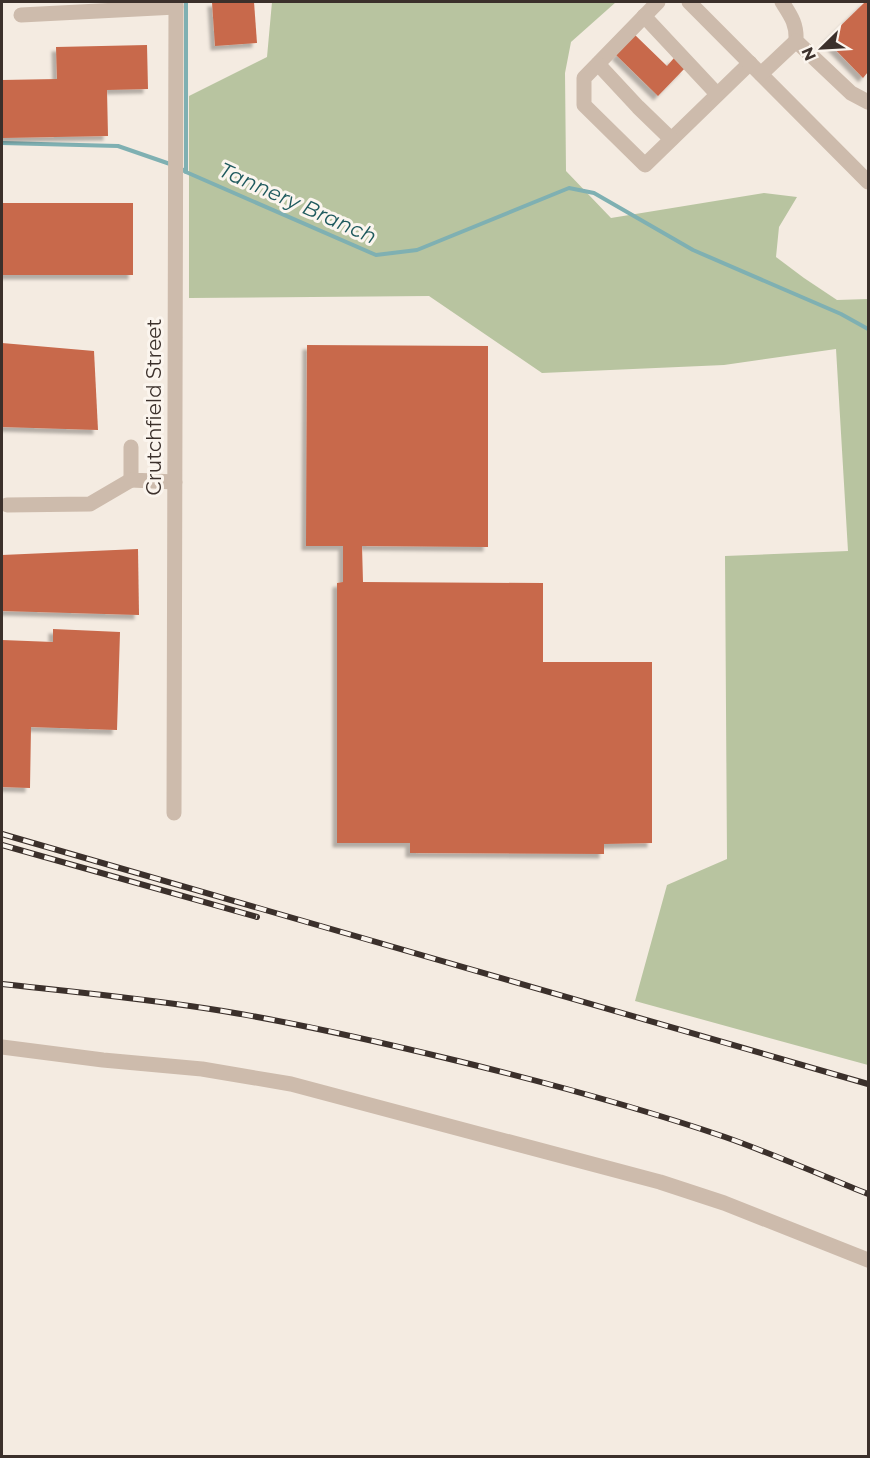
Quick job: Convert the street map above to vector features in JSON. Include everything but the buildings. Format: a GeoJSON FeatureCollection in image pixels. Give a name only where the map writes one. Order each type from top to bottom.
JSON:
{"type":"FeatureCollection","features":[{"type":"Feature","properties":{"kind":"street"},"geometry":{"type":"LineString","coordinates":[[658,2],[584,78],[584,105],[645,165],[750,63]]}},
{"type":"Feature","properties":{"kind":"street"},"geometry":{"type":"LineString","coordinates":[[689,2],[868,182]]}},
{"type":"Feature","properties":{"kind":"street"},"geometry":{"type":"LineString","coordinates":[[761,74],[796,41],[797,30],[792,16],[782,2]]}},
{"type":"Feature","properties":{"kind":"street"},"geometry":{"type":"LineString","coordinates":[[21,15],[176,4]]}},
{"type":"Feature","properties":{"kind":"street","name":"Crutchfield Street"},"geometry":{"type":"LineString","coordinates":[[174,813],[176,4]]}},
{"type":"Feature","properties":{"kind":"street"},"geometry":{"type":"LineString","coordinates":[[644,16],[717,94]]}},
{"type":"Feature","properties":{"kind":"street"},"geometry":{"type":"LineString","coordinates":[[796,41],[851,93],[868,102]]}},
{"type":"Feature","properties":{"kind":"street"},"geometry":{"type":"LineString","coordinates":[[598,63],[671,139]]}},
{"type":"Feature","properties":{"kind":"street"},"geometry":{"type":"LineString","coordinates":[[131,447],[131,480]]}},
{"type":"Feature","properties":{"kind":"street"},"geometry":{"type":"LineString","coordinates":[[7,505],[90,504],[131,480],[175,482]]}},
{"type":"Feature","properties":{"kind":"street"},"geometry":{"type":"LineString","coordinates":[[2,1047],[103,1060],[202,1069],[291,1084],[660,1182],[724,1203],[868,1260]]}},
{"type":"Feature","properties":{"kind":"green space"},"geometry":{"type":"Polygon","coordinates":[[[272,2],[616,2],[571,42],[565,73],[566,171],[611,218],[764,193],[797,197],[779,227],[776,257],[837,300],[868,299],[868,1065],[635,1001],[667,885],[727,859],[725,556],[848,551],[836,349],[724,365],[542,373],[429,296],[189,298],[189,96],[267,57],[272,2]]]}},
{"type":"Feature","properties":{"kind":"waterway"},"geometry":{"type":"LineString","coordinates":[[186,2],[186,172]]}},
{"type":"Feature","properties":{"kind":"waterway","name":"Tannery Branch"},"geometry":{"type":"LineString","coordinates":[[2,143],[118,146],[170,164]]}},
{"type":"Feature","properties":{"kind":"waterway","name":"Tannery Branch"},"geometry":{"type":"LineString","coordinates":[[180,168],[376,255],[417,250],[569,188],[594,193],[693,250],[841,314],[868,329]]}},
{"type":"Feature","properties":{"kind":"railway"},"geometry":{"type":"LineString","coordinates":[[2,834],[868,1084]]}},
{"type":"Feature","properties":{"kind":"railway"},"geometry":{"type":"LineString","coordinates":[[2,845],[257,917]]}},
{"type":"Feature","properties":{"kind":"railway"},"geometry":{"type":"LineString","coordinates":[[2,984],[140,999],[223,1011],[341,1034],[458,1061],[592,1096],[692,1126],[761,1150],[868,1194]]}}]}
